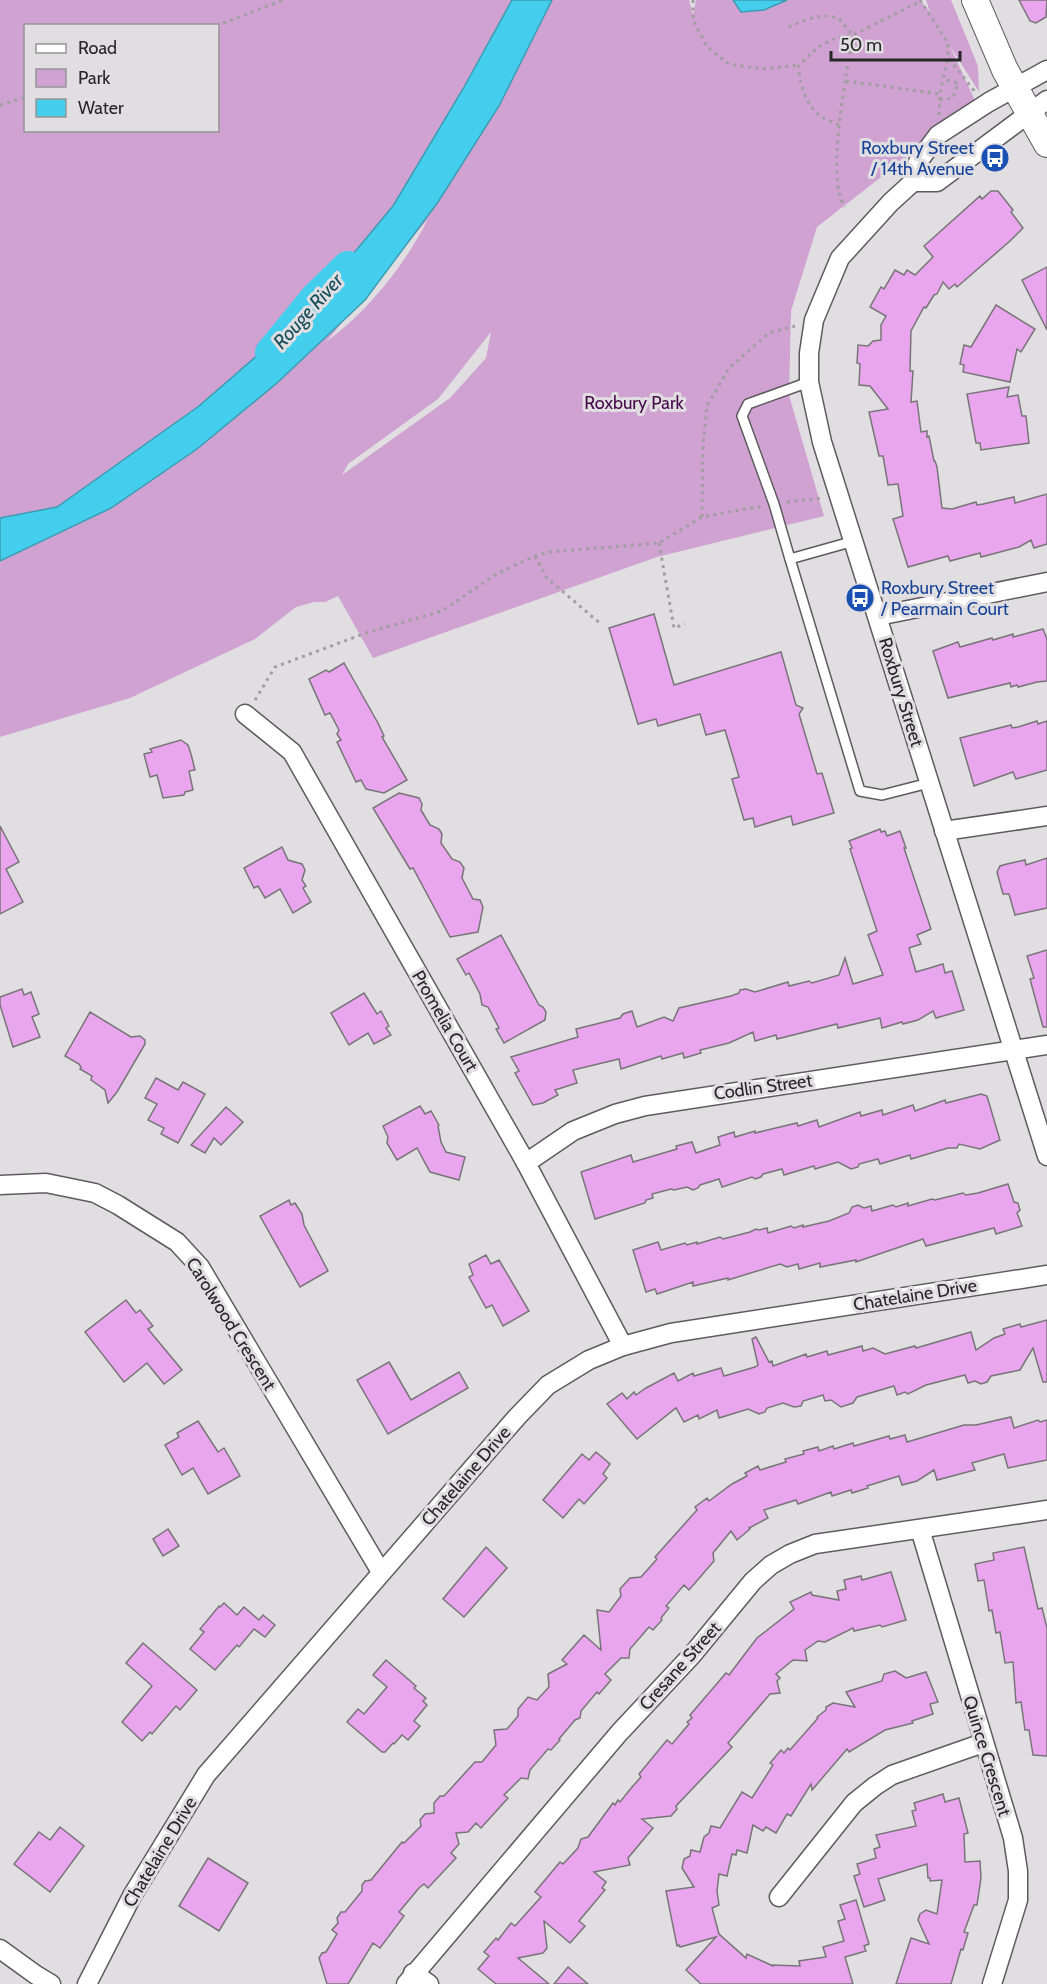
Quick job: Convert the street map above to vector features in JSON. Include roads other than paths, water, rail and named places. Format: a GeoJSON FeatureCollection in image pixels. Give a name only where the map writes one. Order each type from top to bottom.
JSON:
{"type":"FeatureCollection","features":[{"type":"Feature","properties":{"kind":"main road"},"geometry":{"type":"LineString","coordinates":[[975,0],[1014,88],[1038,106],[1047,144]]}},
{"type":"Feature","properties":{"kind":"street","name":"Roxbury Street"},"geometry":{"type":"LineString","coordinates":[[1047,70],[938,135],[918,162],[912,182],[840,258],[814,320],[809,353],[809,382],[822,442],[1047,1155]]}},
{"type":"Feature","properties":{"kind":"street"},"geometry":{"type":"LineString","coordinates":[[912,182],[937,182],[1038,106]]}},
{"type":"Feature","properties":{"kind":"street"},"geometry":{"type":"LineString","coordinates":[[878,616],[1047,582]]}},
{"type":"Feature","properties":{"kind":"street","name":"Promelia Court"},"geometry":{"type":"LineString","coordinates":[[245,714],[292,752],[526,1163],[623,1346]]}},
{"type":"Feature","properties":{"kind":"street"},"geometry":{"type":"LineString","coordinates":[[944,831],[1047,816]]}},
{"type":"Feature","properties":{"kind":"street","name":"Codlin Street"},"geometry":{"type":"LineString","coordinates":[[526,1163],[573,1131],[615,1114],[645,1106],[1047,1045]]}},
{"type":"Feature","properties":{"kind":"street","name":"Carolwood Crescent"},"geometry":{"type":"LineString","coordinates":[[0,1185],[46,1183],[95,1193],[177,1242],[200,1267],[381,1572]]}},
{"type":"Feature","properties":{"kind":"street","name":"Chatelaine Drive"},"geometry":{"type":"LineString","coordinates":[[87,1984],[132,1896],[206,1775],[381,1572],[452,1494],[517,1417],[548,1385],[589,1360],[623,1346],[671,1333],[1047,1275]]}},
{"type":"Feature","properties":{"kind":"street","name":"Cresane Street"},"geometry":{"type":"LineString","coordinates":[[410,1979],[619,1733],[692,1655],[753,1581],[771,1565],[815,1544],[1047,1510]]}},
{"type":"Feature","properties":{"kind":"street","name":"Quince Crescent"},"geometry":{"type":"LineString","coordinates":[[920,1529],[1013,1838],[1018,1871],[1018,1900],[992,1984]]}},
{"type":"Feature","properties":{"kind":"street"},"geometry":{"type":"LineString","coordinates":[[779,1897],[854,1803],[875,1786],[892,1775],[983,1743]]}},
{"type":"Feature","properties":{"kind":"street"},"geometry":{"type":"LineString","coordinates":[[0,1949],[51,1984]]}},
{"type":"Feature","properties":{"kind":"street"},"geometry":{"type":"LineString","coordinates":[[410,1979],[429,1984]]}},
{"type":"Feature","properties":{"kind":"lane"},"geometry":{"type":"LineString","coordinates":[[809,382],[748,404],[742,416],[774,504],[860,791],[882,795],[929,783]]}},
{"type":"Feature","properties":{"kind":"lane"},"geometry":{"type":"LineString","coordinates":[[790,559],[854,541]]}},
{"type":"Feature","properties":{"kind":"water"},"geometry":{"type":"Polygon","coordinates":[[[512,0],[552,0],[499,106],[438,202],[365,300],[277,383],[197,449],[111,508],[0,561],[0,518],[57,507],[199,406],[299,319],[393,206],[463,89],[512,0]]]}},
{"type":"Feature","properties":{"kind":"water"},"geometry":{"type":"Polygon","coordinates":[[[733,0],[787,0],[764,10],[741,12],[733,0]]]}},
{"type":"Feature","properties":{"kind":"waterway","name":"Rouge River"},"geometry":{"type":"LineString","coordinates":[[271,353],[317,297],[348,267]]}},
{"type":"Feature","properties":{"kind":"place","name":"Roxbury Street / 14th Avenue"},"geometry":{"type":"Point","coordinates":[995,158]}},
{"type":"Feature","properties":{"kind":"place","name":"Roxbury Street / Pearmain Court"},"geometry":{"type":"Point","coordinates":[860,598]}},
{"type":"Feature","properties":{"kind":"park label","name":"Roxbury Park"},"geometry":{"type":"Point","coordinates":[634,403]}}]}
